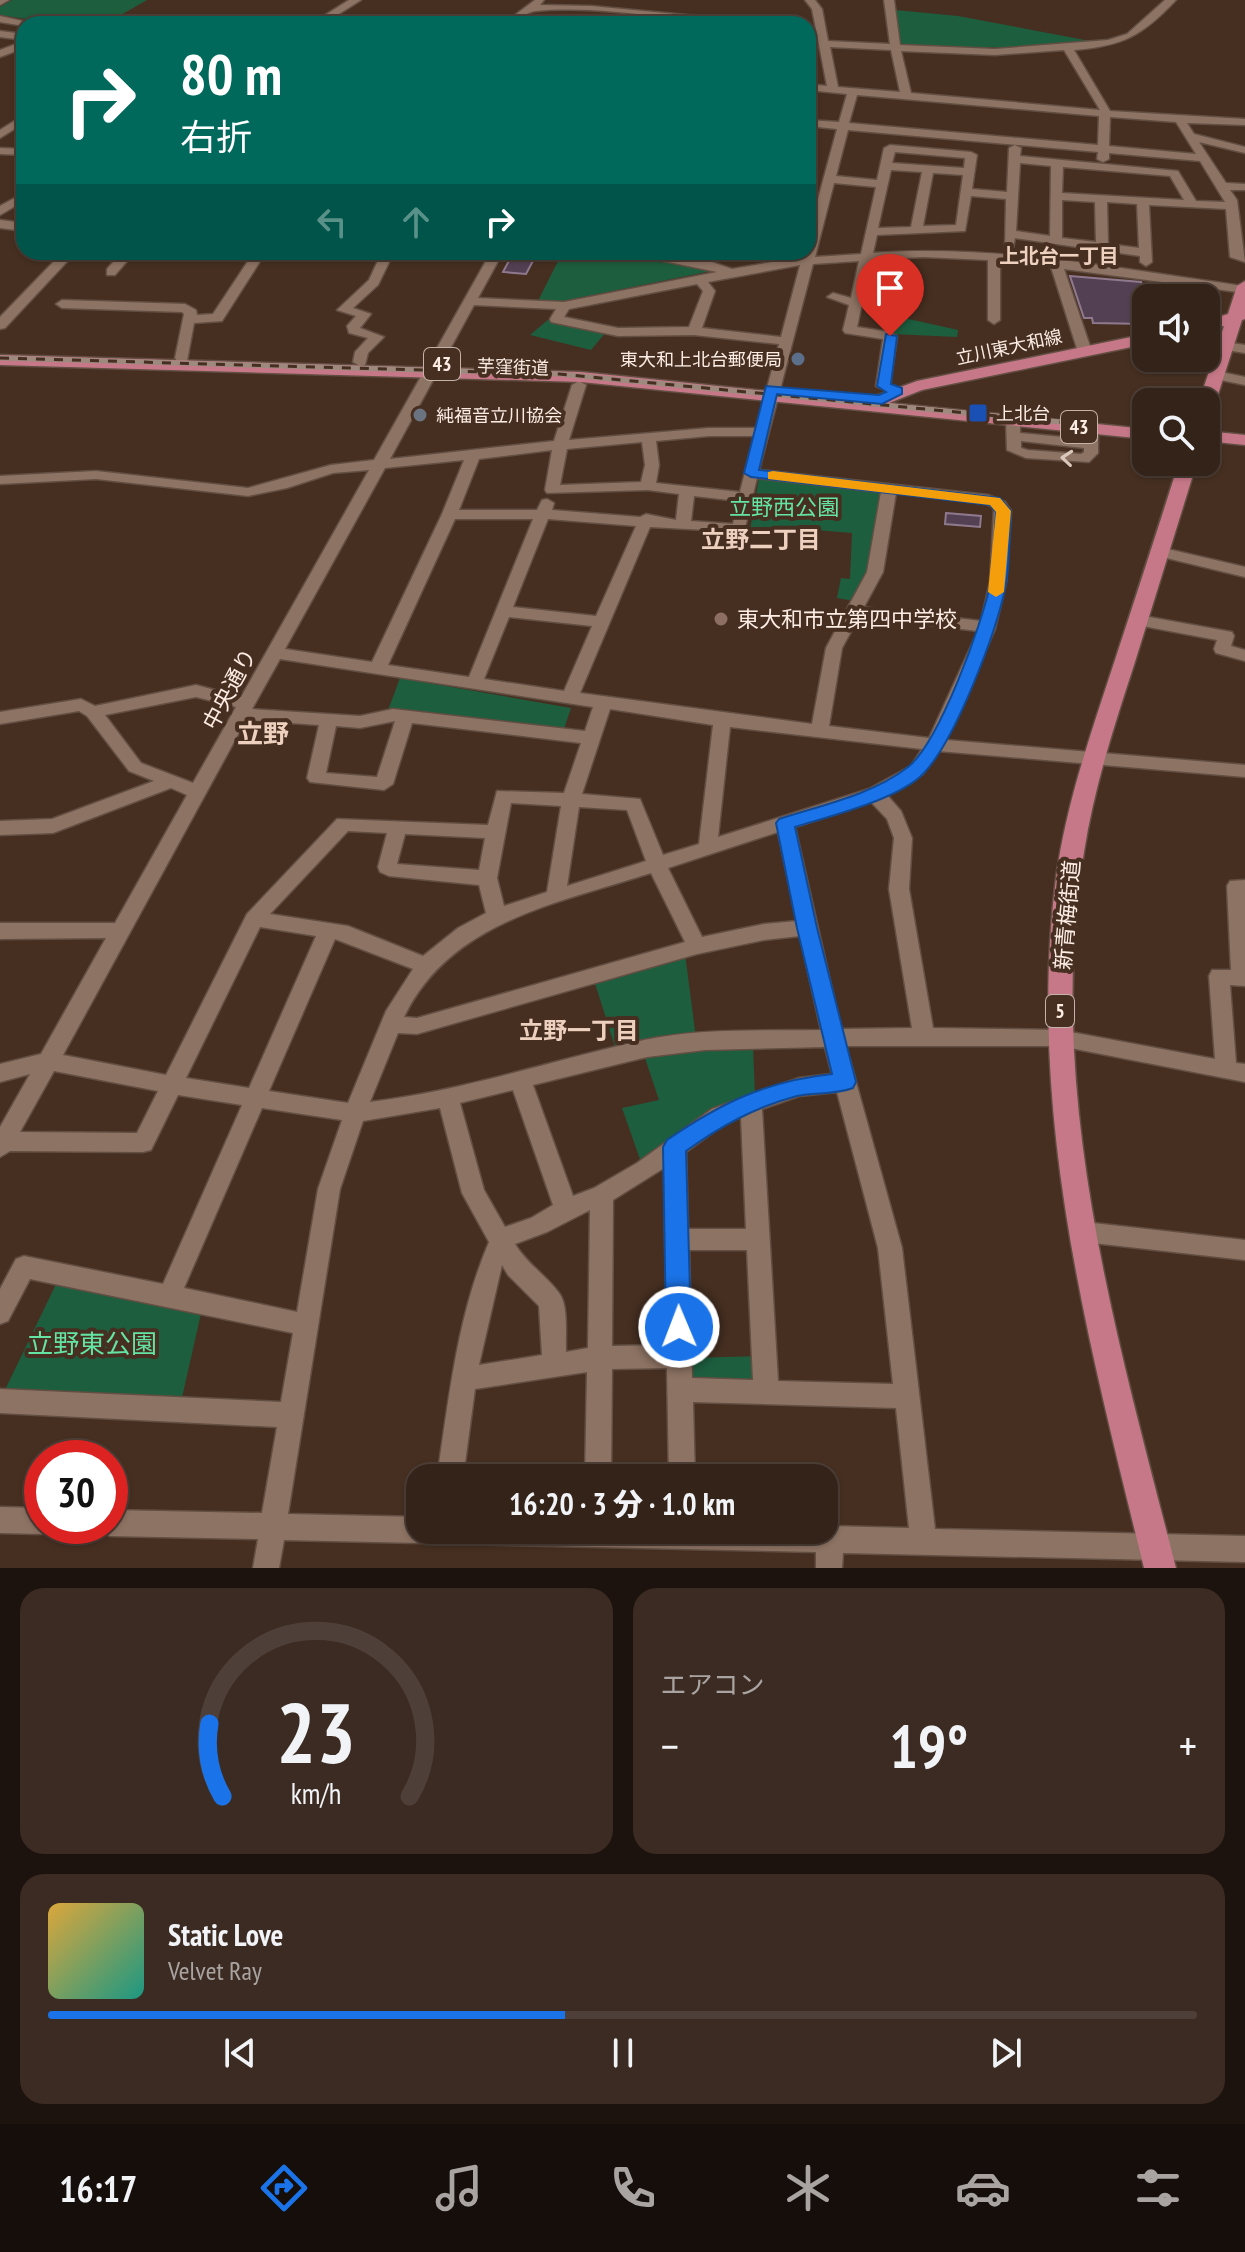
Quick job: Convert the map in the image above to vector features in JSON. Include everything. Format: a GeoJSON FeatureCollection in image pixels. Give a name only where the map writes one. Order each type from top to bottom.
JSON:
{"type":"FeatureCollection","features":[{"type":"Feature","properties":{"kind":"main road"},"geometry":{"type":"LineString","coordinates":[[1212,388],[1227,342],[1240,317],[1244,288]]}},
{"type":"Feature","properties":{"kind":"main road"},"geometry":{"type":"LineString","coordinates":[[1220,323],[1240,317]]}},
{"type":"Feature","properties":{"kind":"main road"},"geometry":{"type":"LineString","coordinates":[[1220,337],[1227,342]]}},
{"type":"Feature","properties":{"kind":"main road","name":"立川東大和線"},"geometry":{"type":"LineString","coordinates":[[886,399],[1132,342]]}},
{"type":"Feature","properties":{"kind":"main road","name":"芋窪街道"},"geometry":{"type":"LineString","coordinates":[[0,353],[360,362],[886,399],[1132,424]]}},
{"type":"Feature","properties":{"kind":"main road","name":"芋窪街道"},"geometry":{"type":"LineString","coordinates":[[0,360],[432,368]]}},
{"type":"Feature","properties":{"kind":"main road","name":"芋窪街道"},"geometry":{"type":"LineString","coordinates":[[886,399],[1012,428],[1091,436],[1132,435]]}},
{"type":"Feature","properties":{"kind":"main road"},"geometry":{"type":"LineString","coordinates":[[1220,437],[1245,440]]}},
{"type":"Feature","properties":{"kind":"main road","name":"新青梅街道"},"geometry":{"type":"LineString","coordinates":[[1157,1558],[1084,1232],[1070,1153],[1060,1038],[1068,880],[1079,812],[1183,476]]}},
{"type":"Feature","properties":{"kind":"street"},"geometry":{"type":"LineString","coordinates":[[329,16],[356,0]]}},
{"type":"Feature","properties":{"kind":"street"},"geometry":{"type":"LineString","coordinates":[[519,16],[543,0]]}},
{"type":"Feature","properties":{"kind":"street"},"geometry":{"type":"LineString","coordinates":[[810,0],[817,9],[833,88]]}},
{"type":"Feature","properties":{"kind":"street"},"geometry":{"type":"LineString","coordinates":[[889,0],[895,48],[906,94]]}},
{"type":"Feature","properties":{"kind":"street"},"geometry":{"type":"LineString","coordinates":[[826,44],[982,52],[1068,48],[1124,39],[1171,0]]}},
{"type":"Feature","properties":{"kind":"street"},"geometry":{"type":"LineString","coordinates":[[530,8],[684,16]]}},
{"type":"Feature","properties":{"kind":"street"},"geometry":{"type":"LineString","coordinates":[[1068,48],[1104,113],[1104,167]]}},
{"type":"Feature","properties":{"kind":"street"},"geometry":{"type":"LineString","coordinates":[[816,87],[1180,120],[1245,122]]}},
{"type":"Feature","properties":{"kind":"street"},"geometry":{"type":"LineString","coordinates":[[816,225],[853,90]]}},
{"type":"Feature","properties":{"kind":"street"},"geometry":{"type":"LineString","coordinates":[[1180,120],[1224,186],[1232,206],[1236,257],[1245,258]]}},
{"type":"Feature","properties":{"kind":"street"},"geometry":{"type":"LineString","coordinates":[[816,124],[1206,158]]}},
{"type":"Feature","properties":{"kind":"street"},"geometry":{"type":"LineString","coordinates":[[930,151],[933,134]]}},
{"type":"Feature","properties":{"kind":"street"},"geometry":{"type":"LineString","coordinates":[[1193,137],[1245,150]]}},
{"type":"Feature","properties":{"kind":"street"},"geometry":{"type":"LineString","coordinates":[[1008,257],[1016,140]]}},
{"type":"Feature","properties":{"kind":"street"},"geometry":{"type":"LineString","coordinates":[[872,232],[961,228],[971,155],[890,148],[850,330],[890,336],[883,386],[886,399]]}},
{"type":"Feature","properties":{"kind":"street"},"geometry":{"type":"LineString","coordinates":[[1015,159],[1174,173],[1192,204]]}},
{"type":"Feature","properties":{"kind":"street"},"geometry":{"type":"LineString","coordinates":[[1056,242],[1057,163]]}},
{"type":"Feature","properties":{"kind":"street"},"geometry":{"type":"LineString","coordinates":[[887,166],[969,172]]}},
{"type":"Feature","properties":{"kind":"street"},"geometry":{"type":"LineString","coordinates":[[916,230],[928,169]]}},
{"type":"Feature","properties":{"kind":"street"},"geometry":{"type":"LineString","coordinates":[[828,179],[882,184]]}},
{"type":"Feature","properties":{"kind":"street"},"geometry":{"type":"LineString","coordinates":[[1224,186],[1245,187]]}},
{"type":"Feature","properties":{"kind":"street"},"geometry":{"type":"LineString","coordinates":[[966,192],[1012,196]]}},
{"type":"Feature","properties":{"kind":"street"},"geometry":{"type":"LineString","coordinates":[[1057,196],[1232,206]]}},
{"type":"Feature","properties":{"kind":"street"},"geometry":{"type":"LineString","coordinates":[[1101,198],[1102,248]]}},
{"type":"Feature","properties":{"kind":"street"},"geometry":{"type":"LineString","coordinates":[[1143,201],[1147,275]]}},
{"type":"Feature","properties":{"kind":"street"},"geometry":{"type":"LineString","coordinates":[[1010,234],[1146,253]]}},
{"type":"Feature","properties":{"kind":"street"},"geometry":{"type":"LineString","coordinates":[[816,259],[923,253],[994,256],[1244,288]]}},
{"type":"Feature","properties":{"kind":"street"},"geometry":{"type":"LineString","coordinates":[[994,256],[994,320]]}},
{"type":"Feature","properties":{"kind":"street"},"geometry":{"type":"LineString","coordinates":[[0,325],[62,260]]}},
{"type":"Feature","properties":{"kind":"street"},"geometry":{"type":"LineString","coordinates":[[111,272],[122,260]]}},
{"type":"Feature","properties":{"kind":"street"},"geometry":{"type":"LineString","coordinates":[[189,319],[217,318],[255,260]]}},
{"type":"Feature","properties":{"kind":"street"},"geometry":{"type":"LineString","coordinates":[[360,362],[362,352],[377,337],[354,330],[353,326],[365,314],[343,310],[374,282],[384,260]]}},
{"type":"Feature","properties":{"kind":"street","name":"中央通り"},"geometry":{"type":"LineString","coordinates":[[2,1145],[493,260]]}},
{"type":"Feature","properties":{"kind":"street"},"geometry":{"type":"LineString","coordinates":[[673,260],[711,264],[728,272]]}},
{"type":"Feature","properties":{"kind":"street"},"geometry":{"type":"LineString","coordinates":[[450,514],[646,519],[739,529],[770,392],[807,260],[728,272],[564,306],[470,301]]}},
{"type":"Feature","properties":{"kind":"street"},"geometry":{"type":"LineString","coordinates":[[1057,266],[1085,352]]}},
{"type":"Feature","properties":{"kind":"street"},"geometry":{"type":"LineString","coordinates":[[694,331],[709,291],[699,278]]}},
{"type":"Feature","properties":{"kind":"street"},"geometry":{"type":"LineString","coordinates":[[833,297],[856,303]]}},
{"type":"Feature","properties":{"kind":"street"},"geometry":{"type":"LineString","coordinates":[[62,304],[185,308],[191,313],[182,358]]}},
{"type":"Feature","properties":{"kind":"street"},"geometry":{"type":"LineString","coordinates":[[564,306],[556,319],[618,332],[694,331],[784,341]]}},
{"type":"Feature","properties":{"kind":"street"},"geometry":{"type":"LineString","coordinates":[[1227,342],[1245,349]]}},
{"type":"Feature","properties":{"kind":"street"},"geometry":{"type":"LineString","coordinates":[[1216,375],[1245,381]]}},
{"type":"Feature","properties":{"kind":"street"},"geometry":{"type":"LineString","coordinates":[[474,684],[552,490],[560,445],[579,385]]}},
{"type":"Feature","properties":{"kind":"street"},"geometry":{"type":"LineString","coordinates":[[1012,428],[1014,450],[1026,454],[1084,459],[1091,453],[1091,436],[1070,418]]}},
{"type":"Feature","properties":{"kind":"street"},"geometry":{"type":"LineString","coordinates":[[0,480],[96,475],[248,492],[331,469],[380,463],[709,432],[761,432]]}},
{"type":"Feature","properties":{"kind":"street"},"geometry":{"type":"LineString","coordinates":[[648,486],[652,465],[649,438]]}},
{"type":"Feature","properties":{"kind":"street"},"geometry":{"type":"LineString","coordinates":[[378,668],[450,514],[473,455]]}},
{"type":"Feature","properties":{"kind":"street"},"geometry":{"type":"LineString","coordinates":[[266,1568],[329,1189],[390,1024],[426,966],[465,933],[497,917],[875,794],[917,770],[936,745],[987,627],[1000,574],[1003,508],[988,499],[751,473]]}},
{"type":"Feature","properties":{"kind":"street"},"geometry":{"type":"LineString","coordinates":[[552,490],[648,486],[745,497]]}},
{"type":"Feature","properties":{"kind":"street"},"geometry":{"type":"LineString","coordinates":[[819,732],[829,665],[853,611],[875,572],[889,488]]}},
{"type":"Feature","properties":{"kind":"street"},"geometry":{"type":"LineString","coordinates":[[683,523],[687,491]]}},
{"type":"Feature","properties":{"kind":"street"},"geometry":{"type":"LineString","coordinates":[[569,698],[646,519]]}},
{"type":"Feature","properties":{"kind":"street"},"geometry":{"type":"LineString","coordinates":[[1159,552],[1245,572]]}},
{"type":"Feature","properties":{"kind":"street"},"geometry":{"type":"LineString","coordinates":[[504,611],[602,622]]}},
{"type":"Feature","properties":{"kind":"street"},"geometry":{"type":"LineString","coordinates":[[853,611],[987,627]]}},
{"type":"Feature","properties":{"kind":"street"},"geometry":{"type":"LineString","coordinates":[[1138,620],[1226,636],[1222,649],[1245,656]]}},
{"type":"Feature","properties":{"kind":"street"},"geometry":{"type":"LineString","coordinates":[[273,653],[819,732],[1245,771]]}},
{"type":"Feature","properties":{"kind":"street"},"geometry":{"type":"LineString","coordinates":[[93,712],[196,691],[244,709],[329,720],[360,722],[393,715],[592,738]]}},
{"type":"Feature","properties":{"kind":"street"},"geometry":{"type":"LineString","coordinates":[[556,897],[571,801],[603,703]]}},
{"type":"Feature","properties":{"kind":"street"},"geometry":{"type":"LineString","coordinates":[[0,718],[81,705],[93,712],[135,767],[198,792]]}},
{"type":"Feature","properties":{"kind":"street"},"geometry":{"type":"LineString","coordinates":[[329,720],[316,778],[384,784],[405,717]]}},
{"type":"Feature","properties":{"kind":"street"},"geometry":{"type":"LineString","coordinates":[[708,848],[722,720]]}},
{"type":"Feature","properties":{"kind":"street"},"geometry":{"type":"LineString","coordinates":[[0,828],[53,826],[173,781]]}},
{"type":"Feature","properties":{"kind":"street"},"geometry":{"type":"LineString","coordinates":[[875,794],[895,816],[903,838],[899,889],[924,1036]]}},
{"type":"Feature","properties":{"kind":"street"},"geometry":{"type":"LineString","coordinates":[[497,917],[487,878],[503,796],[634,804],[657,865],[697,946]]}},
{"type":"Feature","properties":{"kind":"street"},"geometry":{"type":"LineString","coordinates":[[785,823],[833,1038],[890,1248],[923,1540]]}},
{"type":"Feature","properties":{"kind":"street"},"geometry":{"type":"LineString","coordinates":[[2,1145],[143,1143],[254,919],[344,824],[495,832]]}},
{"type":"Feature","properties":{"kind":"street"},"geometry":{"type":"LineString","coordinates":[[398,827],[387,867],[396,871],[487,878]]}},
{"type":"Feature","properties":{"kind":"street"},"geometry":{"type":"LineString","coordinates":[[0,1073],[49,1061],[171,1085],[355,1113],[413,1106],[647,1048],[705,1041],[924,1036],[1060,1038],[1236,1071],[1219,976],[1242,979],[1237,886],[1245,887]]}},
{"type":"Feature","properties":{"kind":"street"},"geometry":{"type":"LineString","coordinates":[[254,919],[348,934],[426,966]]}},
{"type":"Feature","properties":{"kind":"street"},"geometry":{"type":"LineString","coordinates":[[390,1024],[417,1026],[697,946],[764,932],[807,928]]}},
{"type":"Feature","properties":{"kind":"street"},"geometry":{"type":"LineString","coordinates":[[0,931],[121,930]]}},
{"type":"Feature","properties":{"kind":"street"},"geometry":{"type":"LineString","coordinates":[[169,1296],[328,932]]}},
{"type":"Feature","properties":{"kind":"street"},"geometry":{"type":"LineString","coordinates":[[520,1080],[566,1209]]}},
{"type":"Feature","properties":{"kind":"street"},"geometry":{"type":"LineString","coordinates":[[452,1464],[465,1379],[490,1262],[502,1239],[602,1195],[645,1170],[720,1115],[799,1087],[845,1082]]}},
{"type":"Feature","properties":{"kind":"street"},"geometry":{"type":"LineString","coordinates":[[448,1097],[473,1193],[516,1267],[551,1301],[555,1366]]}},
{"type":"Feature","properties":{"kind":"street"},"geometry":{"type":"LineString","coordinates":[[751,1102],[766,1392]]}},
{"type":"Feature","properties":{"kind":"street"},"geometry":{"type":"LineString","coordinates":[[675,1147],[682,1464]]}},
{"type":"Feature","properties":{"kind":"street"},"geometry":{"type":"LineString","coordinates":[[598,1464],[602,1195]]}},
{"type":"Feature","properties":{"kind":"street"},"geometry":{"type":"LineString","coordinates":[[1084,1232],[1245,1250]]}},
{"type":"Feature","properties":{"kind":"street"},"geometry":{"type":"LineString","coordinates":[[677,1240],[759,1239]]}},
{"type":"Feature","properties":{"kind":"street"},"geometry":{"type":"LineString","coordinates":[[0,1313],[24,1267],[306,1325]]}},
{"type":"Feature","properties":{"kind":"street"},"geometry":{"type":"LineString","coordinates":[[465,1379],[600,1358],[679,1356]]}},
{"type":"Feature","properties":{"kind":"street"},"geometry":{"type":"LineString","coordinates":[[680,1390],[906,1396]]}},
{"type":"Feature","properties":{"kind":"street"},"geometry":{"type":"LineString","coordinates":[[0,1401],[289,1415]]}},
{"type":"Feature","properties":{"kind":"street"},"geometry":{"type":"LineString","coordinates":[[0,1520],[24,1521]]}},
{"type":"Feature","properties":{"kind":"street"},"geometry":{"type":"LineString","coordinates":[[128,1523],[406,1530]]}},
{"type":"Feature","properties":{"kind":"street"},"geometry":{"type":"LineString","coordinates":[[838,1539],[923,1540],[1157,1558],[1245,1549]]}},
{"type":"Feature","properties":{"kind":"street"},"geometry":{"type":"LineString","coordinates":[[829,1568],[830,1544]]}},
{"type":"Feature","properties":{"kind":"green space"},"geometry":{"type":"Polygon","coordinates":[[[12,0],[147,0],[119,16],[16,17],[0,15],[0,7],[12,0]]]}},
{"type":"Feature","properties":{"kind":"green space"},"geometry":{"type":"Polygon","coordinates":[[[895,10],[958,16],[1090,41],[1087,44],[1016,47],[899,45],[895,10]]]}},
{"type":"Feature","properties":{"kind":"green space"},"geometry":{"type":"Polygon","coordinates":[[[558,260],[630,260],[712,266],[716,270],[563,301],[538,301],[558,260]]]}},
{"type":"Feature","properties":{"kind":"green space"},"geometry":{"type":"Polygon","coordinates":[[[895,316],[958,330],[957,337],[892,334],[895,316]]]}},
{"type":"Feature","properties":{"kind":"green space"},"geometry":{"type":"Polygon","coordinates":[[[549,319],[606,332],[591,350],[530,335],[549,319]]]}},
{"type":"Feature","properties":{"kind":"green space","name":"立野西公園"},"geometry":{"type":"Polygon","coordinates":[[[759,478],[882,491],[872,569],[854,601],[837,598],[841,578],[850,579],[852,533],[815,530],[810,536],[750,530],[759,478]]]}},
{"type":"Feature","properties":{"kind":"green space"},"geometry":{"type":"Polygon","coordinates":[[[400,678],[571,708],[564,729],[387,713],[400,678]]]}},
{"type":"Feature","properties":{"kind":"green space"},"geometry":{"type":"Polygon","coordinates":[[[685,954],[696,1038],[616,1050],[594,980],[685,954]]]}},
{"type":"Feature","properties":{"kind":"green space"},"geometry":{"type":"Polygon","coordinates":[[[753,1047],[755,1095],[642,1165],[622,1108],[659,1100],[643,1052],[753,1047]]]}},
{"type":"Feature","properties":{"kind":"green space","name":"立野東公園"},"geometry":{"type":"Polygon","coordinates":[[[58,1280],[202,1309],[181,1402],[3,1394],[58,1280]]]}},
{"type":"Feature","properties":{"kind":"green space"},"geometry":{"type":"Polygon","coordinates":[[[763,1356],[763,1389],[687,1388],[688,1358],[763,1356]]]}},
{"type":"Feature","properties":{"kind":"building"},"geometry":{"type":"Polygon","coordinates":[[[509,260],[533,260],[526,274],[503,272],[509,260]]]}},
{"type":"Feature","properties":{"kind":"building"},"geometry":{"type":"Polygon","coordinates":[[[1070,276],[1141,282],[1132,284],[1132,324],[1093,323],[1092,318],[1084,318],[1070,276]]]}},
{"type":"Feature","properties":{"kind":"building"},"geometry":{"type":"Polygon","coordinates":[[[946,513],[981,516],[980,527],[945,524],[946,513]]]}},
{"type":"Feature","properties":{"kind":"railway"},"geometry":{"type":"LineString","coordinates":[[0,358],[559,374],[1071,423]]}},
{"type":"Feature","properties":{"kind":"slow traffic"},"geometry":{"type":"LineString","coordinates":[[773,475],[995,501],[1003,508],[1001,566],[996,592]]}},
{"type":"Feature","properties":{"kind":"place","name":"東大和上北台郵便局"},"geometry":{"type":"Point","coordinates":[798,359]}},
{"type":"Feature","properties":{"kind":"place","name":"上北台"},"geometry":{"type":"Point","coordinates":[978,413]}},
{"type":"Feature","properties":{"kind":"place","name":"純福音立川協会"},"geometry":{"type":"Point","coordinates":[420,415]}},
{"type":"Feature","properties":{"kind":"place","name":"東大和市立第四中学校"},"geometry":{"type":"Point","coordinates":[721,619]}},
{"type":"Feature","properties":{"kind":"district","name":"上北台一丁目"},"geometry":{"type":"Point","coordinates":[1059,256]}},
{"type":"Feature","properties":{"kind":"district","name":"立野二丁目"},"geometry":{"type":"Point","coordinates":[761,539]}},
{"type":"Feature","properties":{"kind":"district","name":"立野"},"geometry":{"type":"Point","coordinates":[263,733]}},
{"type":"Feature","properties":{"kind":"district","name":"立野一丁目"},"geometry":{"type":"Point","coordinates":[579,1030]}},
{"type":"Feature","properties":{"kind":"route"},"geometry":{"type":"LineString","coordinates":[[679,1327],[675,1147],[720,1115],[746,1104],[799,1087],[845,1082],[785,823],[875,794],[917,770],[936,745],[987,629],[998,582],[1003,508],[995,501],[751,473],[771,389],[882,400],[897,391],[883,386],[890,336]]}}]}
